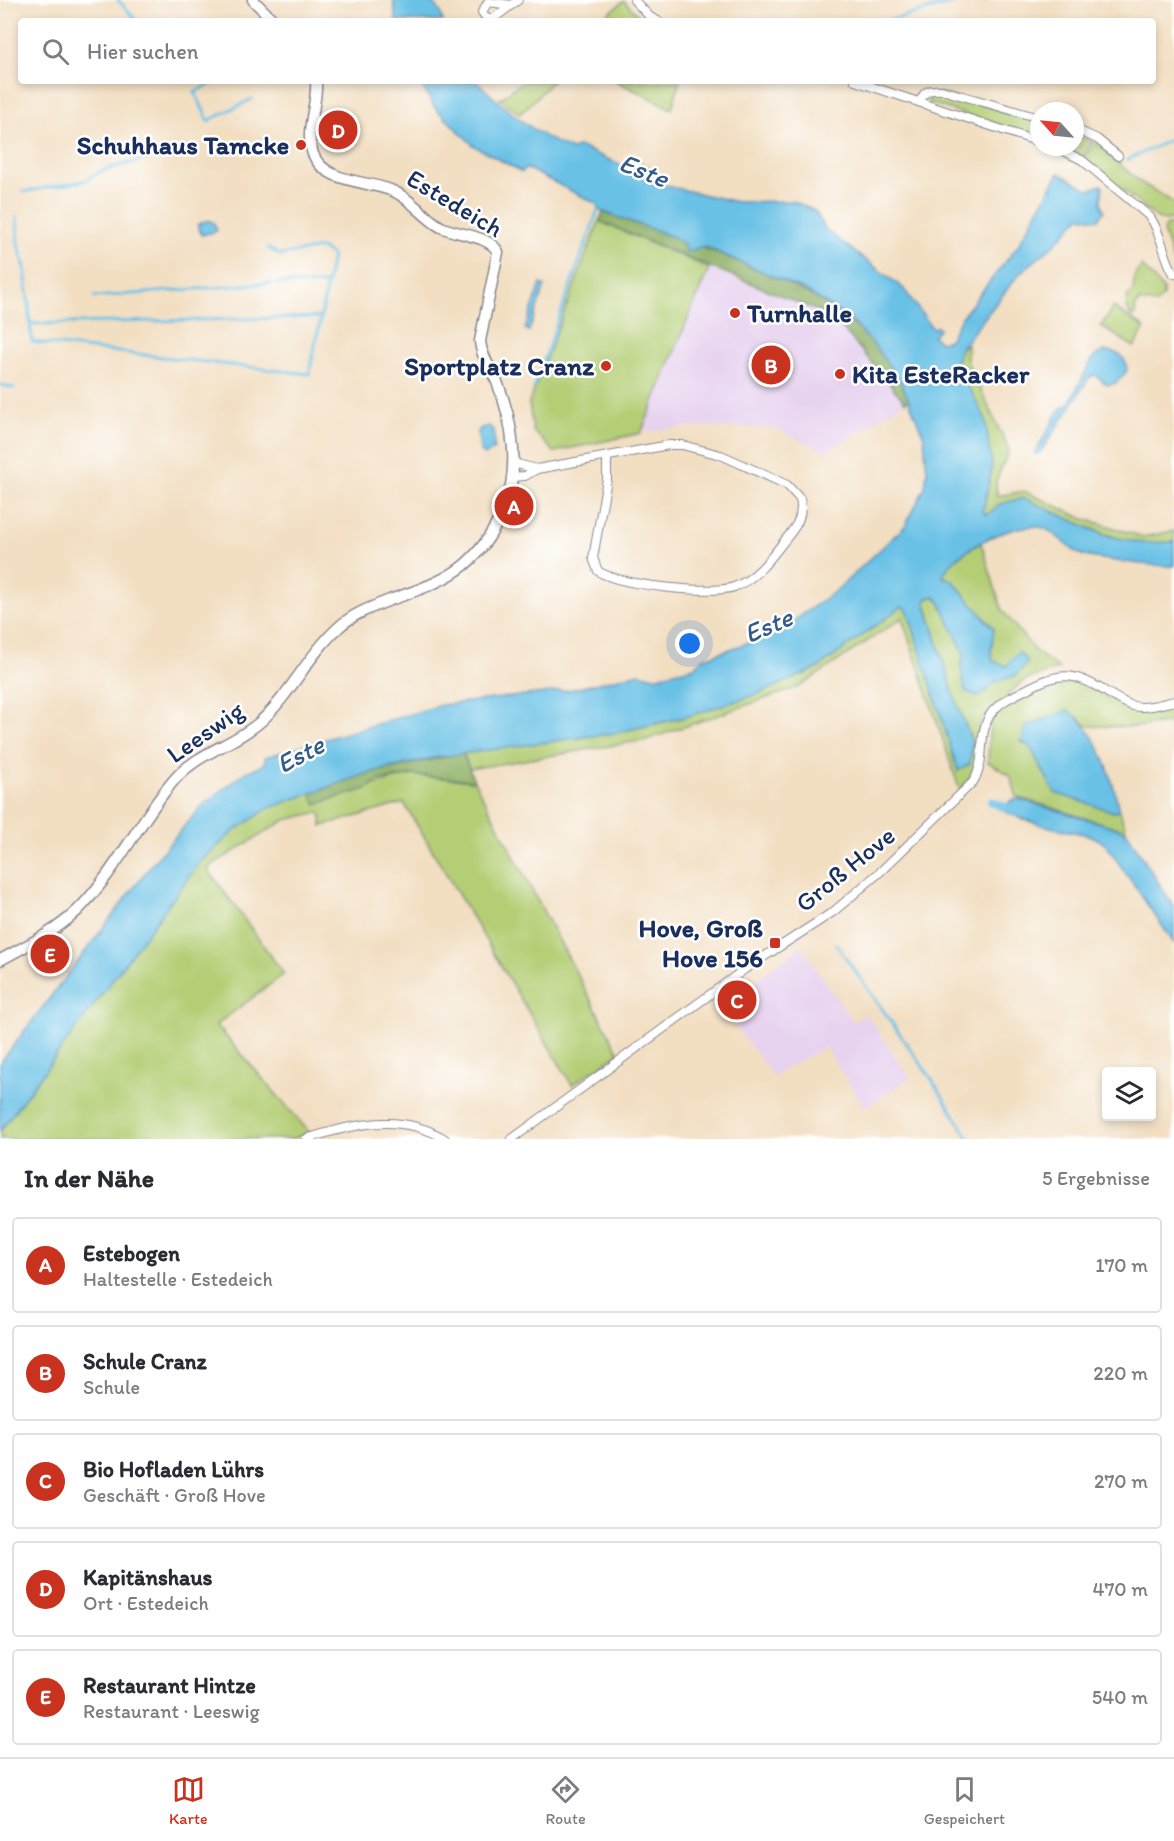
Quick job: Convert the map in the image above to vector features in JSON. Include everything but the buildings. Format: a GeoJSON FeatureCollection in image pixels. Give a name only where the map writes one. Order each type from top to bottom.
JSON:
{"type":"FeatureCollection","features":[{"type":"Feature","properties":{"kind":"street"},"geometry":{"type":"LineString","coordinates":[[253,0],[271,18]]}},
{"type":"Feature","properties":{"kind":"street"},"geometry":{"type":"LineString","coordinates":[[634,0],[652,18]]}},
{"type":"Feature","properties":{"kind":"street","name":"Estedeich"},"geometry":{"type":"LineString","coordinates":[[316,84],[310,142],[320,165],[334,174],[394,191],[413,203],[441,227],[488,242],[498,252],[481,347],[509,416],[513,463],[505,506],[496,525],[483,547],[459,571]]}},
{"type":"Feature","properties":{"kind":"street"},"geometry":{"type":"LineString","coordinates":[[864,84],[1030,139]]}},
{"type":"Feature","properties":{"kind":"street"},"geometry":{"type":"LineString","coordinates":[[920,102],[923,94],[930,89],[942,90],[1030,115]]}},
{"type":"Feature","properties":{"kind":"street"},"geometry":{"type":"LineString","coordinates":[[1084,133],[1097,139],[1118,156]]}},
{"type":"Feature","properties":{"kind":"street"},"geometry":{"type":"LineString","coordinates":[[1074,156],[1082,160],[1150,217],[1156,226],[1167,261],[1174,274]]}},
{"type":"Feature","properties":{"kind":"street"},"geometry":{"type":"LineString","coordinates":[[511,477],[525,476],[537,469],[669,445],[711,450],[787,485],[800,499],[801,514],[795,528],[769,560],[756,574],[735,587],[706,591],[615,579],[598,571],[593,558],[608,479],[607,458]]}},
{"type":"Feature","properties":{"kind":"street"},"geometry":{"type":"LineString","coordinates":[[513,463],[537,469]]}},
{"type":"Feature","properties":{"kind":"street","name":"Leeswig"},"geometry":{"type":"LineString","coordinates":[[0,960],[44,935],[76,912],[176,778],[205,754],[244,733],[267,716],[339,626],[368,608],[439,583],[459,571]]}},
{"type":"Feature","properties":{"kind":"street","name":"Groß Hove"},"geometry":{"type":"LineString","coordinates":[[512,1139],[745,969],[825,917],[880,872],[973,782],[982,762],[987,721],[1002,703],[1042,681],[1066,675],[1085,679],[1131,705],[1147,706],[1174,701]]}},
{"type":"Feature","properties":{"kind":"street"},"geometry":{"type":"LineString","coordinates":[[306,1139],[392,1122],[418,1126],[445,1139]]}},
{"type":"Feature","properties":{"kind":"shaded area"},"geometry":{"type":"Polygon","coordinates":[[[709,268],[833,317],[905,402],[826,452],[774,428],[687,427],[641,432],[709,268]]]}},
{"type":"Feature","properties":{"kind":"shaded area"},"geometry":{"type":"Polygon","coordinates":[[[801,946],[853,1022],[866,1014],[910,1078],[865,1107],[825,1047],[773,1076],[721,1007],[801,946]]]}},
{"type":"Feature","properties":{"kind":"green space"},"geometry":{"type":"Polygon","coordinates":[[[624,1],[641,18],[603,18],[624,1]]]}},
{"type":"Feature","properties":{"kind":"green space"},"geometry":{"type":"Polygon","coordinates":[[[519,84],[550,84],[520,114],[500,99],[519,84]]]}},
{"type":"Feature","properties":{"kind":"green space"},"geometry":{"type":"Polygon","coordinates":[[[622,84],[679,84],[672,109],[622,84]]]}},
{"type":"Feature","properties":{"kind":"green space"},"geometry":{"type":"Polygon","coordinates":[[[941,93],[1030,119],[1030,136],[928,102],[928,95],[941,93]]]}},
{"type":"Feature","properties":{"kind":"green space"},"geometry":{"type":"Polygon","coordinates":[[[1084,138],[1093,142],[1084,156],[1084,138]]]}},
{"type":"Feature","properties":{"kind":"green space"},"geometry":{"type":"Polygon","coordinates":[[[1096,143],[1139,181],[1174,203],[1174,219],[1162,220],[1154,216],[1085,158],[1096,143]]]}},
{"type":"Feature","properties":{"kind":"green space"},"geometry":{"type":"Polygon","coordinates":[[[603,212],[721,254],[779,279],[831,308],[855,325],[876,346],[894,371],[909,400],[905,402],[833,317],[599,221],[603,212]]]}},
{"type":"Feature","properties":{"kind":"green space","name":"Sportplatz Cranz"},"geometry":{"type":"Polygon","coordinates":[[[599,221],[709,268],[641,433],[554,452],[533,431],[529,403],[599,221]]]}},
{"type":"Feature","properties":{"kind":"green space"},"geometry":{"type":"Polygon","coordinates":[[[1166,225],[1174,225],[1174,264],[1163,231],[1166,225]]]}},
{"type":"Feature","properties":{"kind":"green space"},"geometry":{"type":"Polygon","coordinates":[[[1142,266],[1163,289],[1163,296],[1156,304],[1139,301],[1135,307],[1136,314],[1132,317],[1126,307],[1128,296],[1133,291],[1135,274],[1142,266]]]}},
{"type":"Feature","properties":{"kind":"green space"},"geometry":{"type":"Polygon","coordinates":[[[1113,307],[1145,328],[1134,347],[1101,326],[1113,307]]]}},
{"type":"Feature","properties":{"kind":"green space"},"geometry":{"type":"Polygon","coordinates":[[[967,344],[967,361],[1009,450],[996,481],[997,496],[1024,491],[1082,518],[1143,537],[1174,531],[1174,542],[1148,544],[1136,542],[1000,504],[987,515],[983,512],[992,467],[956,363],[960,349],[967,344]]]}},
{"type":"Feature","properties":{"kind":"green space"},"geometry":{"type":"Polygon","coordinates":[[[981,543],[1002,610],[1035,651],[1059,668],[1023,681],[981,720],[976,769],[960,791],[902,618],[799,687],[646,740],[469,769],[463,753],[615,733],[685,717],[755,695],[818,668],[901,607],[906,608],[908,612],[958,771],[972,742],[955,699],[925,601],[934,596],[940,602],[964,653],[961,669],[979,696],[997,681],[1015,676],[1006,666],[993,661],[991,652],[994,628],[943,578],[953,562],[981,543]]]}},
{"type":"Feature","properties":{"kind":"green space"},"geometry":{"type":"Polygon","coordinates":[[[1061,680],[1086,685],[1134,711],[1174,707],[1174,722],[1134,727],[1087,726],[1078,717],[1022,742],[1030,747],[1055,793],[1114,812],[1119,810],[1127,833],[1121,829],[1017,797],[1010,775],[988,762],[990,729],[995,716],[1021,696],[1061,680]]]}},
{"type":"Feature","properties":{"kind":"green space"},"geometry":{"type":"Polygon","coordinates":[[[463,753],[474,781],[413,775],[378,781],[366,789],[316,804],[310,793],[368,773],[463,753]]]}},
{"type":"Feature","properties":{"kind":"green space"},"geometry":{"type":"Polygon","coordinates":[[[413,775],[474,781],[619,1053],[572,1085],[404,803],[322,826],[320,812],[285,820],[207,868],[284,974],[216,1025],[310,1133],[292,1139],[0,1139],[0,1131],[200,862],[233,832],[269,807],[310,793],[316,804],[376,784],[413,775]]]}},
{"type":"Feature","properties":{"kind":"water"},"geometry":{"type":"Polygon","coordinates":[[[393,0],[431,0],[440,11],[442,18],[396,18],[393,0]]]}},
{"type":"Feature","properties":{"kind":"water","name":"Este"},"geometry":{"type":"Polygon","coordinates":[[[421,84],[479,84],[521,120],[558,144],[572,150],[579,146],[636,172],[641,163],[649,168],[645,181],[737,202],[793,201],[815,211],[826,230],[903,288],[933,329],[936,326],[939,329],[933,336],[941,342],[949,340],[961,318],[1017,247],[1059,173],[1089,190],[1101,185],[1103,187],[1101,202],[1104,211],[1098,220],[1081,216],[1051,248],[1020,273],[960,349],[956,363],[985,418],[992,467],[983,512],[987,515],[1000,504],[1024,498],[1104,535],[1143,543],[1174,542],[1174,566],[1100,559],[1082,555],[1045,529],[1029,526],[985,540],[957,558],[948,567],[943,577],[952,580],[994,629],[991,652],[993,661],[1006,666],[1019,652],[1028,662],[1015,676],[997,681],[979,697],[965,691],[961,669],[964,653],[940,602],[934,596],[927,598],[925,602],[955,699],[972,742],[970,764],[958,771],[908,612],[906,608],[901,607],[818,668],[755,695],[685,717],[615,733],[438,757],[368,773],[269,808],[233,832],[200,862],[0,1131],[0,1063],[152,864],[201,807],[244,773],[265,764],[265,757],[441,705],[569,690],[640,673],[654,677],[695,667],[702,659],[756,640],[788,625],[838,589],[905,526],[925,487],[927,471],[924,437],[902,384],[874,345],[849,318],[806,291],[704,246],[687,252],[684,244],[674,237],[598,210],[597,204],[526,168],[522,172],[474,146],[435,108],[421,84]]]}},
{"type":"Feature","properties":{"kind":"water"},"geometry":{"type":"Polygon","coordinates":[[[208,220],[214,223],[217,231],[202,235],[197,225],[208,220]]]}},
{"type":"Feature","properties":{"kind":"water"},"geometry":{"type":"Polygon","coordinates":[[[541,284],[545,286],[529,331],[525,329],[541,284]]]}},
{"type":"Feature","properties":{"kind":"water"},"geometry":{"type":"Polygon","coordinates":[[[1103,351],[1113,352],[1123,357],[1127,371],[1116,383],[1108,385],[1094,375],[1089,378],[1040,453],[1035,454],[1059,410],[1069,403],[1093,358],[1103,351]]]}},
{"type":"Feature","properties":{"kind":"water"},"geometry":{"type":"Polygon","coordinates":[[[489,426],[494,431],[494,449],[486,455],[480,452],[478,432],[481,428],[489,426]]]}},
{"type":"Feature","properties":{"kind":"water"},"geometry":{"type":"Polygon","coordinates":[[[1068,710],[1088,730],[1102,755],[1119,810],[1114,812],[1055,793],[1030,747],[1022,742],[1025,727],[1068,710]]]}},
{"type":"Feature","properties":{"kind":"water"},"geometry":{"type":"Polygon","coordinates":[[[1018,799],[1121,829],[1127,833],[1174,907],[1174,943],[1103,842],[1085,834],[1028,821],[990,803],[1007,808],[1010,801],[1018,799]]]}},
{"type":"Feature","properties":{"kind":"waterway"},"geometry":{"type":"LineString","coordinates":[[118,0],[134,18]]}},
{"type":"Feature","properties":{"kind":"waterway"},"geometry":{"type":"LineString","coordinates":[[898,18],[964,0]]}},
{"type":"Feature","properties":{"kind":"waterway"},"geometry":{"type":"LineString","coordinates":[[209,122],[195,92],[211,84]]}},
{"type":"Feature","properties":{"kind":"waterway"},"geometry":{"type":"LineString","coordinates":[[208,121],[252,99]]}},
{"type":"Feature","properties":{"kind":"waterway"},"geometry":{"type":"LineString","coordinates":[[1127,160],[1174,138]]}},
{"type":"Feature","properties":{"kind":"waterway"},"geometry":{"type":"LineString","coordinates":[[23,192],[84,181],[104,170],[194,146]]}},
{"type":"Feature","properties":{"kind":"waterway"},"geometry":{"type":"LineString","coordinates":[[534,387],[598,210]]}},
{"type":"Feature","properties":{"kind":"waterway"},"geometry":{"type":"LineString","coordinates":[[17,217],[18,243],[25,268],[32,342],[309,374],[321,317]]}},
{"type":"Feature","properties":{"kind":"waterway"},"geometry":{"type":"LineString","coordinates":[[30,324],[321,317],[332,255],[321,248],[280,255],[268,248]]}},
{"type":"Feature","properties":{"kind":"waterway"},"geometry":{"type":"LineString","coordinates":[[94,297],[271,283]]}},
{"type":"Feature","properties":{"kind":"waterway"},"geometry":{"type":"LineString","coordinates":[[277,283],[328,284]]}},
{"type":"Feature","properties":{"kind":"waterway"},"geometry":{"type":"LineString","coordinates":[[0,385],[14,388]]}},
{"type":"Feature","properties":{"kind":"waterway"},"geometry":{"type":"LineString","coordinates":[[992,802],[1016,811]]}},
{"type":"Feature","properties":{"kind":"waterway"},"geometry":{"type":"LineString","coordinates":[[836,944],[931,1078],[969,1139]]}},
{"type":"Feature","properties":{"kind":"place","name":"Kapitänshaus"},"geometry":{"type":"Point","coordinates":[338,130]}},
{"type":"Feature","properties":{"kind":"place","name":"Schuhhaus Tamcke"},"geometry":{"type":"Point","coordinates":[301,145]}},
{"type":"Feature","properties":{"kind":"place","name":"Turnhalle"},"geometry":{"type":"Point","coordinates":[735,313]}},
{"type":"Feature","properties":{"kind":"place","name":"Schule Cranz"},"geometry":{"type":"Point","coordinates":[771,365]}},
{"type":"Feature","properties":{"kind":"place","name":"Sportplatz Cranz"},"geometry":{"type":"Point","coordinates":[606,366]}},
{"type":"Feature","properties":{"kind":"place","name":"Kita EsteRacker"},"geometry":{"type":"Point","coordinates":[840,374]}},
{"type":"Feature","properties":{"kind":"place","name":"Estebogen"},"geometry":{"type":"Point","coordinates":[514,506]}},
{"type":"Feature","properties":{"kind":"place","name":"Hove, Groß Hove 156"},"geometry":{"type":"Point","coordinates":[775,943]}},
{"type":"Feature","properties":{"kind":"place","name":"Restaurant Hintze"},"geometry":{"type":"Point","coordinates":[50,954]}},
{"type":"Feature","properties":{"kind":"place","name":"Bio Hofladen Lührs"},"geometry":{"type":"Point","coordinates":[737,1000]}}]}
